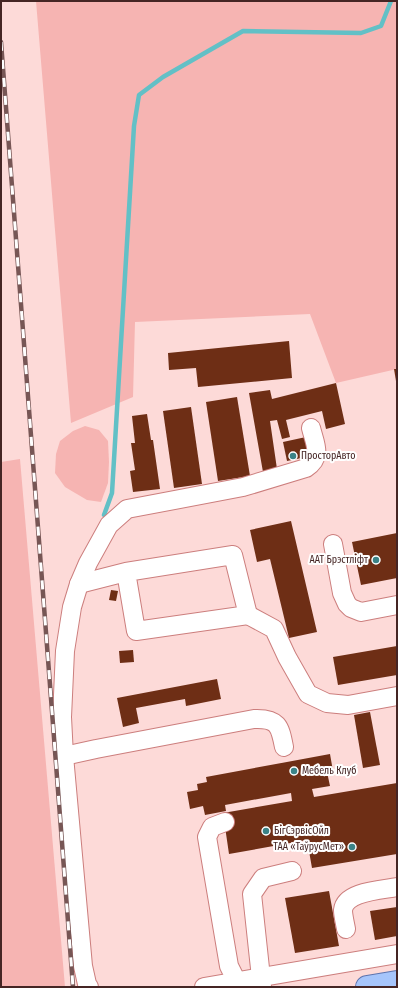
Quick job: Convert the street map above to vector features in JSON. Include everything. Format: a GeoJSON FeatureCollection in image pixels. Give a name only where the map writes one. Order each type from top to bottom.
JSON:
{"type":"FeatureCollection","features":[{"type":"Feature","properties":{"kind":"lane"},"geometry":{"type":"LineString","coordinates":[[89,987],[83,966],[64,756],[62,717],[65,651],[72,607],[79,584],[88,563],[109,525],[127,509],[243,487],[306,468],[312,464],[316,458],[317,451],[311,428]]}},
{"type":"Feature","properties":{"kind":"lane"},"geometry":{"type":"LineString","coordinates":[[333,544],[342,593],[347,604],[351,608],[362,612],[397,605]]}},
{"type":"Feature","properties":{"kind":"lane"},"geometry":{"type":"LineString","coordinates":[[79,584],[126,572],[233,555],[248,615]]}},
{"type":"Feature","properties":{"kind":"lane"},"geometry":{"type":"LineString","coordinates":[[126,572],[136,631],[248,615],[274,628],[287,657],[308,694],[327,703],[348,704],[397,696]]}},
{"type":"Feature","properties":{"kind":"lane"},"geometry":{"type":"LineString","coordinates":[[64,756],[103,747],[254,719],[271,720],[277,724],[280,729],[284,747]]}},
{"type":"Feature","properties":{"kind":"lane"},"geometry":{"type":"LineString","coordinates":[[225,822],[212,827],[207,837],[229,966],[237,982]]}},
{"type":"Feature","properties":{"kind":"lane"},"geometry":{"type":"LineString","coordinates":[[261,983],[252,894],[263,878],[292,871]]}},
{"type":"Feature","properties":{"kind":"lane"},"geometry":{"type":"LineString","coordinates":[[346,929],[343,910],[348,900],[360,894],[397,887]]}},
{"type":"Feature","properties":{"kind":"lane"},"geometry":{"type":"LineString","coordinates":[[204,987],[237,982],[261,983],[397,954]]}},
{"type":"Feature","properties":{"kind":"shaded area"},"geometry":{"type":"Polygon","coordinates":[[[36,1],[397,1],[397,369],[336,383],[310,314],[135,322],[133,397],[71,423],[36,1]]]}},
{"type":"Feature","properties":{"kind":"shaded area"},"geometry":{"type":"Polygon","coordinates":[[[85,426],[99,430],[108,441],[108,483],[101,502],[87,500],[65,487],[55,473],[56,454],[60,441],[73,431],[85,426]]]}},
{"type":"Feature","properties":{"kind":"shaded area"},"geometry":{"type":"Polygon","coordinates":[[[20,459],[65,987],[1,987],[1,462],[20,459]]]}},
{"type":"Feature","properties":{"kind":"building"},"geometry":{"type":"Polygon","coordinates":[[[289,341],[292,378],[198,387],[196,368],[169,370],[168,353],[289,341]]]}},
{"type":"Feature","properties":{"kind":"building"},"geometry":{"type":"Polygon","coordinates":[[[394,369],[397,369],[397,381],[396,381],[394,369]]]}},
{"type":"Feature","properties":{"kind":"building"},"geometry":{"type":"Polygon","coordinates":[[[336,383],[345,424],[326,429],[322,411],[286,420],[290,437],[282,439],[277,420],[270,421],[277,469],[263,472],[249,393],[270,390],[272,399],[336,383]]]}},
{"type":"Feature","properties":{"kind":"building"},"geometry":{"type":"Polygon","coordinates":[[[237,397],[250,476],[218,481],[206,402],[237,397]]]}},
{"type":"Feature","properties":{"kind":"building"},"geometry":{"type":"Polygon","coordinates":[[[191,407],[202,484],[174,488],[163,411],[191,407]]]}},
{"type":"Feature","properties":{"kind":"building"},"geometry":{"type":"Polygon","coordinates":[[[147,414],[151,440],[153,440],[160,489],[133,492],[130,471],[135,470],[131,443],[135,443],[132,416],[147,414]]]}},
{"type":"Feature","properties":{"kind":"building"},"geometry":{"type":"Polygon","coordinates":[[[306,437],[311,456],[287,461],[283,442],[306,437]]]}},
{"type":"Feature","properties":{"kind":"building"},"geometry":{"type":"Polygon","coordinates":[[[291,521],[317,632],[289,638],[270,559],[257,562],[250,530],[291,521]]]}},
{"type":"Feature","properties":{"kind":"building","name":"ААТ Брэстліфт"},"geometry":{"type":"Polygon","coordinates":[[[397,533],[397,578],[361,585],[352,542],[397,533]]]}},
{"type":"Feature","properties":{"kind":"building"},"geometry":{"type":"Polygon","coordinates":[[[111,590],[118,591],[116,601],[109,600],[111,590]]]}},
{"type":"Feature","properties":{"kind":"building"},"geometry":{"type":"Polygon","coordinates":[[[397,646],[397,675],[338,685],[333,657],[397,646]]]}},
{"type":"Feature","properties":{"kind":"building"},"geometry":{"type":"Polygon","coordinates":[[[133,650],[134,662],[120,663],[119,651],[133,650]]]}},
{"type":"Feature","properties":{"kind":"building"},"geometry":{"type":"Polygon","coordinates":[[[217,679],[221,699],[186,706],[185,699],[136,708],[139,723],[123,727],[117,698],[217,679]]]}},
{"type":"Feature","properties":{"kind":"building"},"geometry":{"type":"Polygon","coordinates":[[[370,712],[380,765],[363,768],[354,715],[370,712]]]}},
{"type":"Feature","properties":{"kind":"building"},"geometry":{"type":"Polygon","coordinates":[[[330,754],[333,771],[327,772],[330,786],[312,789],[314,797],[397,783],[397,854],[312,868],[307,840],[229,854],[223,813],[292,801],[291,793],[225,805],[226,811],[205,815],[203,806],[190,809],[187,792],[198,790],[197,784],[207,782],[206,777],[330,754]]]}},
{"type":"Feature","properties":{"kind":"building"},"geometry":{"type":"Polygon","coordinates":[[[329,891],[339,946],[295,953],[285,898],[329,891]]]}},
{"type":"Feature","properties":{"kind":"building"},"geometry":{"type":"Polygon","coordinates":[[[397,907],[397,936],[375,940],[370,911],[397,907]]]}},
{"type":"Feature","properties":{"kind":"waterway"},"geometry":{"type":"LineString","coordinates":[[104,515],[112,493],[134,126],[139,95],[163,77],[243,31],[361,33],[381,26],[391,1]]}},
{"type":"Feature","properties":{"kind":"railway"},"geometry":{"type":"LineString","coordinates":[[1,42],[73,987]]}},
{"type":"Feature","properties":{"kind":"place","name":"ПросторАвто"},"geometry":{"type":"Point","coordinates":[293,456]}},
{"type":"Feature","properties":{"kind":"place","name":"ААТ Брэстліфт"},"geometry":{"type":"Point","coordinates":[376,560]}},
{"type":"Feature","properties":{"kind":"place","name":"Мебель Клуб"},"geometry":{"type":"Point","coordinates":[294,771]}},
{"type":"Feature","properties":{"kind":"place","name":"БігСэрвісОйл"},"geometry":{"type":"Point","coordinates":[266,831]}},
{"type":"Feature","properties":{"kind":"place","name":"ТАА «ТаўрусМет»"},"geometry":{"type":"Point","coordinates":[352,847]}}]}
